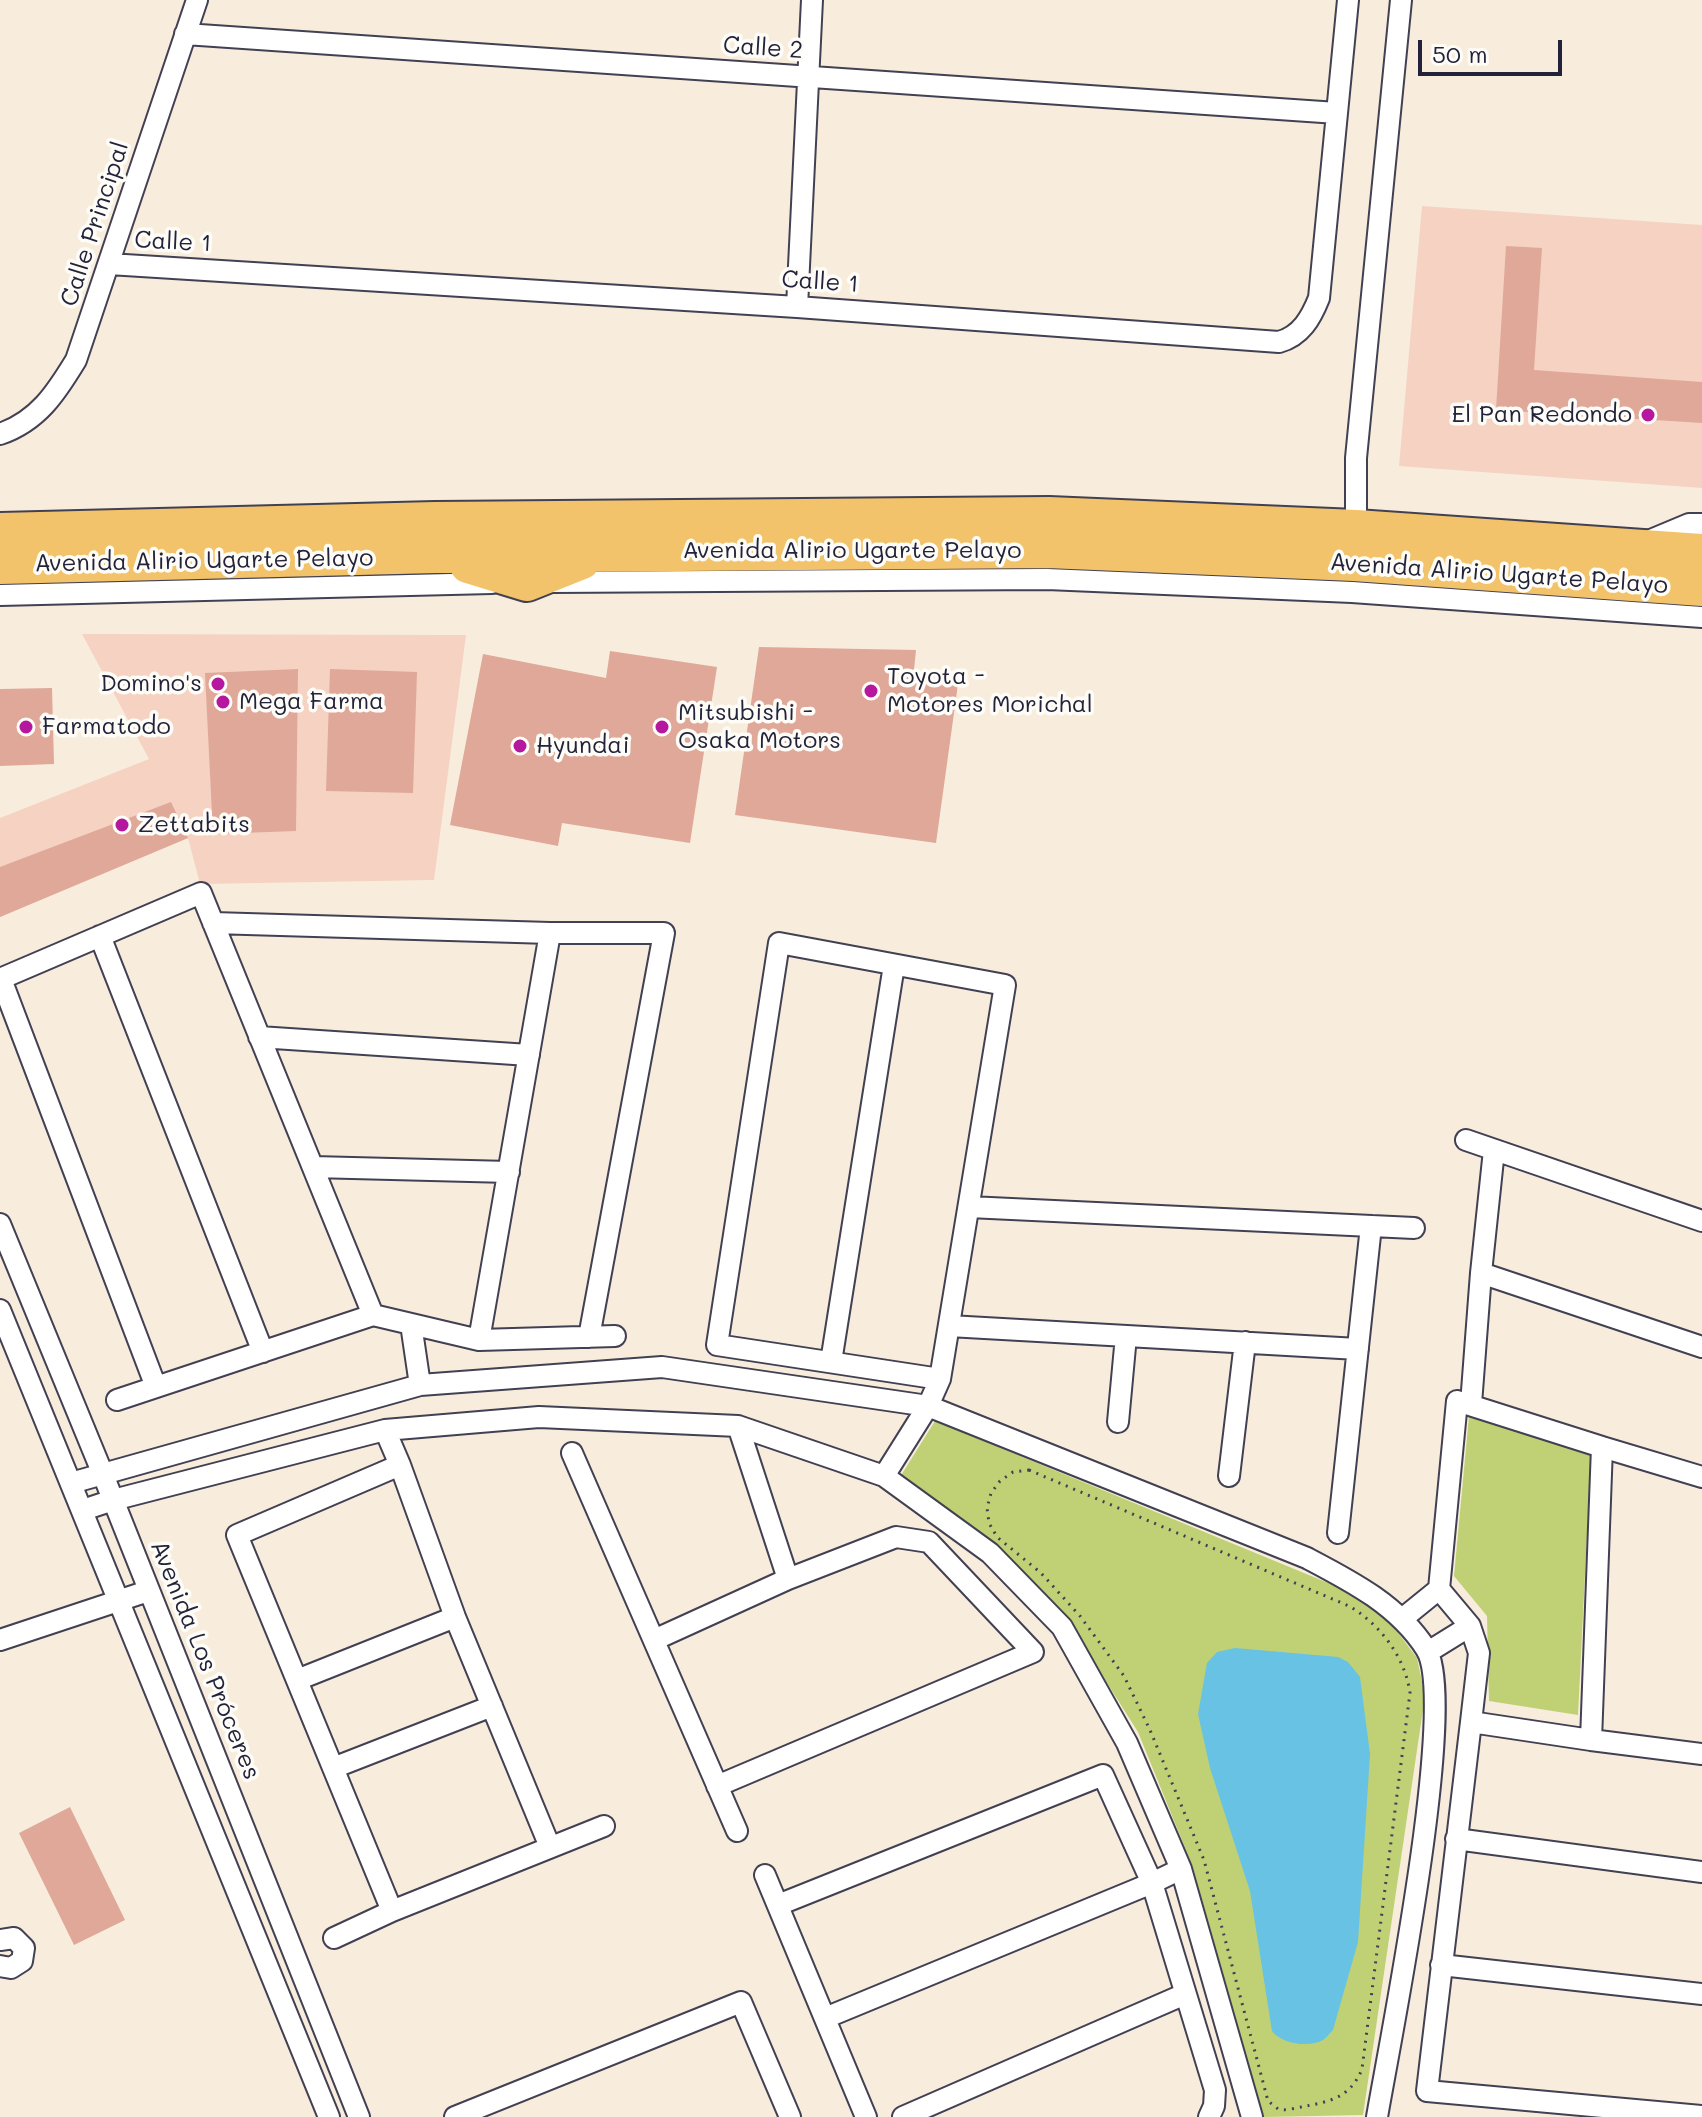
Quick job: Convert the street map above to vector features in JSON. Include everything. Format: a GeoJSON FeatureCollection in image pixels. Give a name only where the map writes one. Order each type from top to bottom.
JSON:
{"type":"FeatureCollection","features":[{"type":"Feature","properties":{"kind":"highway","name":"Avenida Alirio Ugarte Pelayo"},"geometry":{"type":"LineString","coordinates":[[0,531],[435,520],[1049,515],[1356,528],[1702,552]]}},
{"type":"Feature","properties":{"kind":"highway","name":"Avenida Alirio Ugarte Pelayo"},"geometry":{"type":"LineString","coordinates":[[0,566],[436,555],[1048,550],[1354,563],[1702,588]]}},
{"type":"Feature","properties":{"kind":"highway"},"geometry":{"type":"LineString","coordinates":[[436,555],[527,583],[602,553]]}},
{"type":"Feature","properties":{"kind":"street","name":"Calle Principal"},"geometry":{"type":"LineString","coordinates":[[0,434],[30,420],[62,384],[76,360],[197,0]]}},
{"type":"Feature","properties":{"kind":"street"},"geometry":{"type":"LineString","coordinates":[[797,307],[812,0]]}},
{"type":"Feature","properties":{"kind":"street"},"geometry":{"type":"LineString","coordinates":[[1337,113],[1348,0]]}},
{"type":"Feature","properties":{"kind":"street"},"geometry":{"type":"LineString","coordinates":[[1356,528],[1356,458],[1401,0]]}},
{"type":"Feature","properties":{"kind":"street","name":"Calle 2"},"geometry":{"type":"LineString","coordinates":[[185,34],[1337,113]]}},
{"type":"Feature","properties":{"kind":"street","name":"Calle 1"},"geometry":{"type":"LineString","coordinates":[[109,264],[797,307],[1279,342],[1288,340],[1308,322],[1319,298],[1337,113]]}},
{"type":"Feature","properties":{"kind":"street","name":"Avenida Alirio Ugarte Pelayo"},"geometry":{"type":"LineString","coordinates":[[1632,548],[1689,524],[1702,524]]}},
{"type":"Feature","properties":{"kind":"street","name":"Avenida Alirio Ugarte Pelayo"},"geometry":{"type":"LineString","coordinates":[[0,595],[527,583],[1047,579],[1352,592],[1702,617]]}},
{"type":"Feature","properties":{"kind":"street"},"geometry":{"type":"LineString","coordinates":[[156,1387],[0,979],[201,893],[373,1315]]}},
{"type":"Feature","properties":{"kind":"street"},"geometry":{"type":"LineString","coordinates":[[213,923],[550,933],[664,933],[589,1337]]}},
{"type":"Feature","properties":{"kind":"street"},"geometry":{"type":"LineString","coordinates":[[479,1340],[550,933]]}},
{"type":"Feature","properties":{"kind":"street"},"geometry":{"type":"LineString","coordinates":[[100,936],[263,1352]]}},
{"type":"Feature","properties":{"kind":"street"},"geometry":{"type":"LineString","coordinates":[[884,1476],[928,1406],[940,1379],[1005,985],[779,943],[717,1345],[940,1379]]}},
{"type":"Feature","properties":{"kind":"street"},"geometry":{"type":"LineString","coordinates":[[831,1362],[894,965]]}},
{"type":"Feature","properties":{"kind":"street"},"geometry":{"type":"LineString","coordinates":[[259,1037],[529,1055]]}},
{"type":"Feature","properties":{"kind":"street"},"geometry":{"type":"LineString","coordinates":[[1466,1140],[1702,1221]]}},
{"type":"Feature","properties":{"kind":"street"},"geometry":{"type":"LineString","coordinates":[[1471,1404],[1494,1150]]}},
{"type":"Feature","properties":{"kind":"street"},"geometry":{"type":"LineString","coordinates":[[313,1167],[509,1172]]}},
{"type":"Feature","properties":{"kind":"street"},"geometry":{"type":"LineString","coordinates":[[969,1207],[1414,1228]]}},
{"type":"Feature","properties":{"kind":"street","name":"Avenida Los Próceres"},"geometry":{"type":"LineString","coordinates":[[0,1224],[359,2117]]}},
{"type":"Feature","properties":{"kind":"street"},"geometry":{"type":"LineString","coordinates":[[1338,1533],[1371,1226]]}},
{"type":"Feature","properties":{"kind":"street"},"geometry":{"type":"LineString","coordinates":[[1481,1273],[1702,1347]]}},
{"type":"Feature","properties":{"kind":"street"},"geometry":{"type":"LineString","coordinates":[[0,1310],[329,2117]]}},
{"type":"Feature","properties":{"kind":"street"},"geometry":{"type":"LineString","coordinates":[[117,1400],[373,1315],[479,1340],[615,1336]]}},
{"type":"Feature","properties":{"kind":"street"},"geometry":{"type":"LineString","coordinates":[[411,1324],[420,1385]]}},
{"type":"Feature","properties":{"kind":"street"},"geometry":{"type":"LineString","coordinates":[[949,1326],[1358,1349]]}},
{"type":"Feature","properties":{"kind":"street"},"geometry":{"type":"LineString","coordinates":[[1118,1422],[1126,1336]]}},
{"type":"Feature","properties":{"kind":"street"},"geometry":{"type":"LineString","coordinates":[[1229,1476],[1245,1342]]}},
{"type":"Feature","properties":{"kind":"street"},"geometry":{"type":"LineString","coordinates":[[71,1483],[420,1385],[662,1367],[928,1406],[1307,1558],[1363,1587],[1402,1619],[1428,1652],[1436,1705],[1424,1836],[1377,2117]]}},
{"type":"Feature","properties":{"kind":"street"},"geometry":{"type":"LineString","coordinates":[[1702,1477],[1457,1401],[1439,1589],[1470,1626],[1479,1653],[1427,2091],[1702,2116]]}},
{"type":"Feature","properties":{"kind":"street"},"geometry":{"type":"LineString","coordinates":[[83,1510],[385,1430],[539,1417],[738,1426],[884,1476],[990,1553],[1062,1627],[1127,1743],[1181,1869],[1252,2117]]}},
{"type":"Feature","properties":{"kind":"street"},"geometry":{"type":"LineString","coordinates":[[738,1426],[788,1579]]}},
{"type":"Feature","properties":{"kind":"street"},"geometry":{"type":"LineString","coordinates":[[385,1430],[455,1617],[550,1847]]}},
{"type":"Feature","properties":{"kind":"street"},"geometry":{"type":"LineString","coordinates":[[1591,1740],[1602,1447]]}},
{"type":"Feature","properties":{"kind":"street"},"geometry":{"type":"LineString","coordinates":[[572,1453],[737,1831]]}},
{"type":"Feature","properties":{"kind":"street"},"geometry":{"type":"LineString","coordinates":[[392,1911],[237,1535],[400,1465]]}},
{"type":"Feature","properties":{"kind":"street"},"geometry":{"type":"LineString","coordinates":[[654,1640],[788,1579],[896,1537],[929,1542],[1033,1652],[717,1786]]}},
{"type":"Feature","properties":{"kind":"street"},"geometry":{"type":"LineString","coordinates":[[1402,1619],[1439,1589]]}},
{"type":"Feature","properties":{"kind":"street"},"geometry":{"type":"LineString","coordinates":[[0,1640],[148,1591]]}},
{"type":"Feature","properties":{"kind":"street"},"geometry":{"type":"LineString","coordinates":[[297,1680],[455,1617]]}},
{"type":"Feature","properties":{"kind":"street"},"geometry":{"type":"LineString","coordinates":[[1428,1652],[1470,1626]]}},
{"type":"Feature","properties":{"kind":"street"},"geometry":{"type":"LineString","coordinates":[[333,1768],[492,1706]]}},
{"type":"Feature","properties":{"kind":"street"},"geometry":{"type":"LineString","coordinates":[[1471,1722],[1702,1754]]}},
{"type":"Feature","properties":{"kind":"street"},"geometry":{"type":"LineString","coordinates":[[778,1905],[1103,1775],[1152,1883],[1215,2090],[1214,2106],[1209,2117]]}},
{"type":"Feature","properties":{"kind":"street"},"geometry":{"type":"LineString","coordinates":[[334,1938],[392,1911],[604,1826]]}},
{"type":"Feature","properties":{"kind":"street"},"geometry":{"type":"LineString","coordinates":[[1456,1839],[1702,1872]]}},
{"type":"Feature","properties":{"kind":"street"},"geometry":{"type":"LineString","coordinates":[[825,2018],[1181,1869]]}},
{"type":"Feature","properties":{"kind":"street"},"geometry":{"type":"LineString","coordinates":[[765,1875],[866,2117]]}},
{"type":"Feature","properties":{"kind":"street"},"geometry":{"type":"LineString","coordinates":[[0,1940],[14,1938],[24,1948],[22,1961],[11,1968],[0,1966]]}},
{"type":"Feature","properties":{"kind":"street"},"geometry":{"type":"LineString","coordinates":[[1441,1965],[1702,1994]]}},
{"type":"Feature","properties":{"kind":"street"},"geometry":{"type":"LineString","coordinates":[[903,2117],[1185,1994]]}},
{"type":"Feature","properties":{"kind":"street"},"geometry":{"type":"LineString","coordinates":[[455,2117],[741,2002],[790,2117]]}},
{"type":"Feature","properties":{"kind":"path"},"geometry":{"type":"LineString","coordinates":[[1029,1470],[1349,1606],[1375,1623],[1404,1666],[1410,1693],[1362,2069],[1351,2089],[1343,2096],[1287,2110],[1278,2109],[1268,2101],[1204,1860],[1124,1676],[1080,1616],[1041,1573],[997,1537],[989,1523],[987,1508],[991,1493],[1000,1481],[1013,1472],[1029,1470]]}},
{"type":"Feature","properties":{"kind":"shaded area"},"geometry":{"type":"Polygon","coordinates":[[[1422,206],[1702,225],[1702,488],[1399,466],[1422,206]]]}},
{"type":"Feature","properties":{"kind":"shaded area"},"geometry":{"type":"Polygon","coordinates":[[[82,634],[466,635],[434,880],[200,884],[188,838],[0,917],[0,818],[149,759],[82,634]]]}},
{"type":"Feature","properties":{"kind":"green space"},"geometry":{"type":"Polygon","coordinates":[[[1469,1416],[1591,1453],[1578,1715],[1489,1701],[1487,1616],[1454,1576],[1469,1416]]]}},
{"type":"Feature","properties":{"kind":"green space"},"geometry":{"type":"Polygon","coordinates":[[[935,1421],[1355,1594],[1393,1626],[1417,1658],[1425,1696],[1363,2115],[1264,2117],[1192,1865],[1138,1732],[1069,1623],[1005,1553],[900,1477],[935,1421]]]}},
{"type":"Feature","properties":{"kind":"water"},"geometry":{"type":"Polygon","coordinates":[[[1235,1648],[1338,1657],[1348,1662],[1360,1677],[1370,1754],[1358,1942],[1333,2030],[1323,2040],[1311,2044],[1289,2042],[1272,2031],[1250,1891],[1210,1768],[1198,1714],[1207,1663],[1217,1652],[1235,1648]]]}},
{"type":"Feature","properties":{"kind":"building"},"geometry":{"type":"Polygon","coordinates":[[[1506,246],[1542,248],[1534,370],[1702,382],[1702,423],[1496,410],[1506,246]]]}},
{"type":"Feature","properties":{"kind":"building"},"geometry":{"type":"Polygon","coordinates":[[[759,647],[916,650],[913,680],[958,684],[936,843],[735,815],[759,647]]]}},
{"type":"Feature","properties":{"kind":"building"},"geometry":{"type":"Polygon","coordinates":[[[610,651],[717,667],[690,843],[562,823],[558,846],[450,825],[483,654],[606,678],[610,651]]]}},
{"type":"Feature","properties":{"kind":"building"},"geometry":{"type":"Polygon","coordinates":[[[298,669],[296,831],[213,834],[205,673],[298,669]]]}},
{"type":"Feature","properties":{"kind":"building"},"geometry":{"type":"Polygon","coordinates":[[[330,669],[417,672],[413,793],[326,791],[330,669]]]}},
{"type":"Feature","properties":{"kind":"building","name":"Farmatodo"},"geometry":{"type":"Polygon","coordinates":[[[52,688],[54,764],[0,766],[0,689],[52,688]]]}},
{"type":"Feature","properties":{"kind":"building"},"geometry":{"type":"Polygon","coordinates":[[[171,802],[188,838],[0,917],[0,867],[171,802]]]}},
{"type":"Feature","properties":{"kind":"building"},"geometry":{"type":"Polygon","coordinates":[[[70,1807],[125,1920],[74,1945],[19,1833],[70,1807]]]}},
{"type":"Feature","properties":{"kind":"place","name":"El Pan Redondo"},"geometry":{"type":"Point","coordinates":[1648,415]}},
{"type":"Feature","properties":{"kind":"place","name":"Domino's"},"geometry":{"type":"Point","coordinates":[218,684]}},
{"type":"Feature","properties":{"kind":"place","name":"Toyota - Motores Morichal"},"geometry":{"type":"Point","coordinates":[871,691]}},
{"type":"Feature","properties":{"kind":"place","name":"Mega Farma"},"geometry":{"type":"Point","coordinates":[223,702]}},
{"type":"Feature","properties":{"kind":"place","name":"Farmatodo"},"geometry":{"type":"Point","coordinates":[26,727]}},
{"type":"Feature","properties":{"kind":"place","name":"Mitsubishi - Osaka Motors"},"geometry":{"type":"Point","coordinates":[662,727]}},
{"type":"Feature","properties":{"kind":"place","name":"Hyundai"},"geometry":{"type":"Point","coordinates":[520,746]}},
{"type":"Feature","properties":{"kind":"place","name":"Zettabits"},"geometry":{"type":"Point","coordinates":[122,825]}}]}
